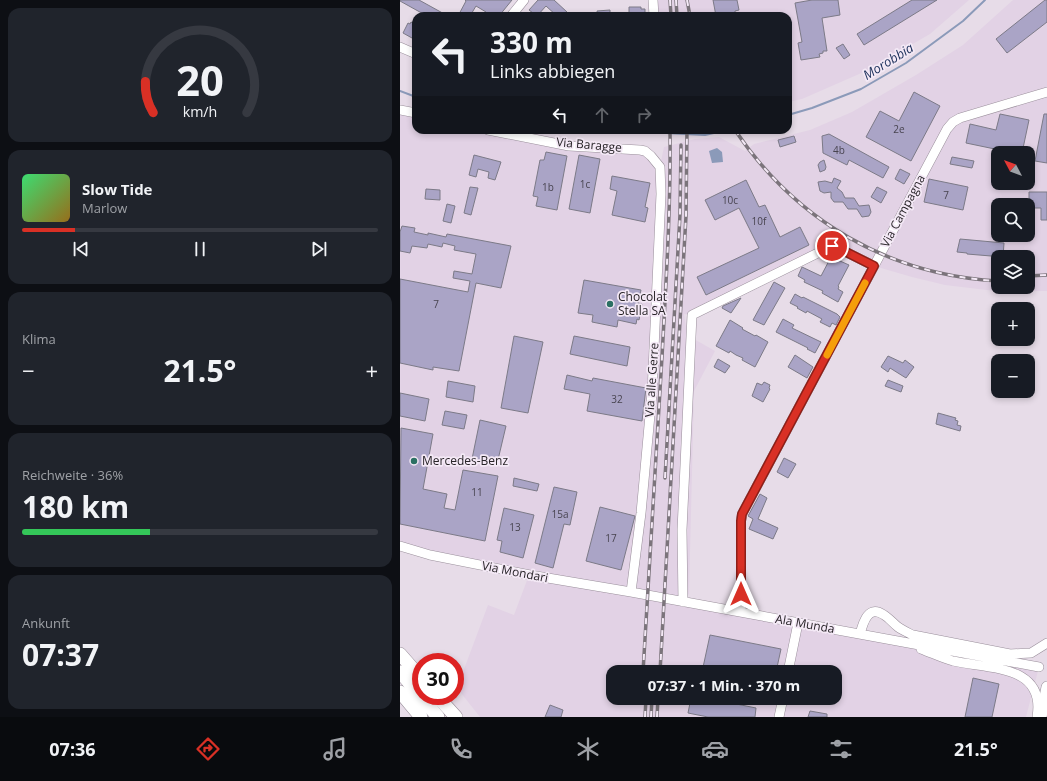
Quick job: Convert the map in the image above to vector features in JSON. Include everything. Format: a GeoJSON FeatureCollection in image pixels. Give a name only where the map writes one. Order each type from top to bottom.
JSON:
{"type":"FeatureCollection","features":[{"type":"Feature","properties":{"kind":"highway"},"geometry":{"type":"LineString","coordinates":[[400,654],[412,668]]}},
{"type":"Feature","properties":{"kind":"highway"},"geometry":{"type":"LineString","coordinates":[[400,672],[438,717]]}},
{"type":"Feature","properties":{"kind":"highway"},"geometry":{"type":"LineString","coordinates":[[400,692],[420,717]]}},
{"type":"Feature","properties":{"kind":"highway"},"geometry":{"type":"LineString","coordinates":[[445,705],[456,717]]}},
{"type":"Feature","properties":{"kind":"main road"},"geometry":{"type":"LineString","coordinates":[[1041,717],[1047,687]]}},
{"type":"Feature","properties":{"kind":"street"},"geometry":{"type":"LineString","coordinates":[[514,12],[524,0]]}},
{"type":"Feature","properties":{"kind":"street"},"geometry":{"type":"LineString","coordinates":[[654,0],[654,12]]}},
{"type":"Feature","properties":{"kind":"street"},"geometry":{"type":"LineString","coordinates":[[400,47],[412,52]]}},
{"type":"Feature","properties":{"kind":"street","name":"Via Campagna"},"geometry":{"type":"LineString","coordinates":[[741,612],[742,514],[946,130],[953,122],[960,118],[1047,92]]}},
{"type":"Feature","properties":{"kind":"street"},"geometry":{"type":"LineString","coordinates":[[400,110],[412,112]]}},
{"type":"Feature","properties":{"kind":"street","name":"Via Baragge"},"geometry":{"type":"LineString","coordinates":[[508,134],[569,146],[645,151],[660,166]]}},
{"type":"Feature","properties":{"kind":"street","name":"Via alle Gerre"},"geometry":{"type":"LineString","coordinates":[[631,592],[641,513],[652,393],[660,245],[660,166]]}},
{"type":"Feature","properties":{"kind":"street"},"geometry":{"type":"LineString","coordinates":[[683,602],[682,516],[692,315],[832,246],[874,266]]}},
{"type":"Feature","properties":{"kind":"street","name":"Via Mondari"},"geometry":{"type":"LineString","coordinates":[[400,546],[420,553],[470,564],[631,592]]}},
{"type":"Feature","properties":{"kind":"street","name":"Ala Munda"},"geometry":{"type":"LineString","coordinates":[[631,592],[1040,667]]}},
{"type":"Feature","properties":{"kind":"street","name":"Ala Munda"},"geometry":{"type":"LineString","coordinates":[[860,634],[862,624],[866,617],[877,612],[883,614],[897,626],[941,649]]}},
{"type":"Feature","properties":{"kind":"street"},"geometry":{"type":"LineString","coordinates":[[789,665],[798,623]]}},
{"type":"Feature","properties":{"kind":"street","name":"Ala Munda"},"geometry":{"type":"LineString","coordinates":[[913,635],[1010,654],[1032,653],[1047,643]]}},
{"type":"Feature","properties":{"kind":"street","name":"Ala Munda"},"geometry":{"type":"LineString","coordinates":[[907,643],[953,661],[1008,671],[1020,675],[1027,680],[1034,692],[1038,702],[1037,717]]}},
{"type":"Feature","properties":{"kind":"street"},"geometry":{"type":"LineString","coordinates":[[779,717],[782,705]]}},
{"type":"Feature","properties":{"kind":"shaded area"},"geometry":{"type":"Polygon","coordinates":[[[653,0],[969,0],[930,34],[866,71],[802,99],[792,101],[792,12],[654,12],[653,0]]]}},
{"type":"Feature","properties":{"kind":"shaded area"},"geometry":{"type":"Polygon","coordinates":[[[1013,0],[1047,0],[1047,291],[1035,291],[1035,250],[991,250],[991,291],[945,285],[912,277],[874,266],[838,248],[692,315],[684,314],[687,335],[715,351],[694,391],[689,594],[683,602],[1039,667],[1026,717],[480,717],[464,697],[464,669],[488,605],[514,615],[529,575],[400,546],[400,110],[412,112],[412,134],[508,134],[569,146],[640,150],[660,166],[664,147],[695,139],[719,137],[745,151],[754,144],[810,130],[852,112],[916,75],[963,45],[1013,0]]]}},
{"type":"Feature","properties":{"kind":"water"},"geometry":{"type":"Polygon","coordinates":[[[717,148],[722,152],[723,162],[712,163],[709,151],[717,148]]]}},
{"type":"Feature","properties":{"kind":"building"},"geometry":{"type":"Polygon","coordinates":[[[419,0],[441,12],[420,12],[400,1],[419,0]]]}},
{"type":"Feature","properties":{"kind":"building"},"geometry":{"type":"Polygon","coordinates":[[[465,0],[512,0],[502,12],[486,12],[476,6],[472,12],[460,12],[466,1],[465,0]]]}},
{"type":"Feature","properties":{"kind":"building"},"geometry":{"type":"Polygon","coordinates":[[[538,0],[554,0],[567,12],[553,12],[546,6],[541,12],[532,12],[529,10],[538,0]]]}},
{"type":"Feature","properties":{"kind":"building"},"geometry":{"type":"Polygon","coordinates":[[[713,0],[737,0],[739,10],[735,12],[715,12],[713,0]]]}},
{"type":"Feature","properties":{"kind":"building"},"geometry":{"type":"Polygon","coordinates":[[[812,0],[838,0],[840,15],[822,18],[827,51],[823,51],[823,53],[819,54],[820,57],[801,60],[798,43],[802,42],[795,3],[812,0]]]}},
{"type":"Feature","properties":{"kind":"building"},"geometry":{"type":"Polygon","coordinates":[[[912,0],[937,0],[864,45],[857,34],[912,0]]]}},
{"type":"Feature","properties":{"kind":"building"},"geometry":{"type":"Polygon","coordinates":[[[1045,0],[1047,0],[1047,22],[1007,53],[996,39],[1045,0]]]}},
{"type":"Feature","properties":{"kind":"building"},"geometry":{"type":"Polygon","coordinates":[[[629,7],[641,7],[641,9],[645,9],[645,12],[629,12],[629,7]]]}},
{"type":"Feature","properties":{"kind":"building"},"geometry":{"type":"Polygon","coordinates":[[[610,10],[610,12],[597,12],[610,10]]]}},
{"type":"Feature","properties":{"kind":"building"},"geometry":{"type":"Polygon","coordinates":[[[408,23],[412,23],[412,38],[403,33],[408,23]]]}},
{"type":"Feature","properties":{"kind":"building"},"geometry":{"type":"Polygon","coordinates":[[[843,44],[850,55],[844,59],[836,48],[843,44]]]}},
{"type":"Feature","properties":{"kind":"building"},"geometry":{"type":"Polygon","coordinates":[[[914,92],[940,106],[911,161],[866,137],[880,111],[899,121],[914,92]]]}},
{"type":"Feature","properties":{"kind":"building"},"geometry":{"type":"Polygon","coordinates":[[[1000,114],[1029,120],[1023,146],[991,146],[991,148],[966,143],[970,124],[996,130],[1000,114]]]}},
{"type":"Feature","properties":{"kind":"building"},"geometry":{"type":"Polygon","coordinates":[[[1044,114],[1047,114],[1047,163],[1035,161],[1044,114]]]}},
{"type":"Feature","properties":{"kind":"building"},"geometry":{"type":"Polygon","coordinates":[[[829,134],[889,167],[883,178],[849,160],[847,165],[823,153],[822,136],[829,134]]]}},
{"type":"Feature","properties":{"kind":"building"},"geometry":{"type":"Polygon","coordinates":[[[794,136],[796,142],[780,147],[778,140],[794,136]]]}},
{"type":"Feature","properties":{"kind":"building"},"geometry":{"type":"Polygon","coordinates":[[[546,152],[567,156],[557,210],[536,206],[538,197],[533,196],[540,160],[544,160],[546,152]]]}},
{"type":"Feature","properties":{"kind":"building"},"geometry":{"type":"Polygon","coordinates":[[[474,155],[501,162],[495,180],[488,178],[489,172],[478,169],[476,177],[469,175],[474,155]]]}},
{"type":"Feature","properties":{"kind":"building"},"geometry":{"type":"Polygon","coordinates":[[[579,155],[600,159],[590,213],[569,209],[579,155]]]}},
{"type":"Feature","properties":{"kind":"building"},"geometry":{"type":"Polygon","coordinates":[[[952,157],[974,161],[972,168],[950,164],[952,157]]]}},
{"type":"Feature","properties":{"kind":"building"},"geometry":{"type":"Polygon","coordinates":[[[824,160],[826,167],[825,170],[820,172],[818,165],[824,160]]]}},
{"type":"Feature","properties":{"kind":"building"},"geometry":{"type":"Polygon","coordinates":[[[900,169],[910,174],[904,184],[895,179],[900,169]]]}},
{"type":"Feature","properties":{"kind":"building"},"geometry":{"type":"Polygon","coordinates":[[[612,176],[650,183],[645,207],[648,208],[645,222],[612,215],[617,191],[610,189],[612,176]]]}},
{"type":"Feature","properties":{"kind":"building"},"geometry":{"type":"Polygon","coordinates":[[[834,178],[841,181],[837,188],[842,192],[845,198],[854,198],[859,206],[869,205],[871,212],[869,216],[862,217],[857,209],[848,209],[843,202],[834,202],[831,198],[831,192],[824,193],[820,191],[818,182],[825,181],[832,183],[834,178]]]}},
{"type":"Feature","properties":{"kind":"building"},"geometry":{"type":"Polygon","coordinates":[[[929,179],[968,187],[963,210],[924,202],[929,179]]]}},
{"type":"Feature","properties":{"kind":"building"},"geometry":{"type":"Polygon","coordinates":[[[746,180],[759,207],[765,205],[780,237],[800,227],[809,245],[706,295],[697,277],[759,248],[739,208],[715,220],[705,200],[746,180]]]}},
{"type":"Feature","properties":{"kind":"building"},"geometry":{"type":"Polygon","coordinates":[[[470,187],[478,188],[471,215],[464,213],[470,187]]]}},
{"type":"Feature","properties":{"kind":"building"},"geometry":{"type":"Polygon","coordinates":[[[877,187],[887,192],[881,203],[871,197],[877,187]]]}},
{"type":"Feature","properties":{"kind":"building"},"geometry":{"type":"Polygon","coordinates":[[[426,189],[440,190],[440,200],[425,199],[426,189]]]}},
{"type":"Feature","properties":{"kind":"building"},"geometry":{"type":"Polygon","coordinates":[[[1029,192],[1047,192],[1047,220],[1041,220],[1041,208],[1035,208],[1035,198],[1029,198],[1029,192]]]}},
{"type":"Feature","properties":{"kind":"building"},"geometry":{"type":"Polygon","coordinates":[[[447,204],[455,206],[451,223],[443,221],[447,204]]]}},
{"type":"Feature","properties":{"kind":"building"},"geometry":{"type":"Polygon","coordinates":[[[402,226],[415,228],[414,232],[428,235],[428,233],[446,237],[447,234],[511,246],[501,288],[476,283],[459,371],[433,367],[433,370],[400,363],[400,279],[468,292],[470,281],[453,278],[454,271],[472,274],[476,254],[454,250],[455,246],[443,243],[442,247],[428,244],[427,248],[412,246],[410,253],[400,251],[400,232],[402,226]]]}},
{"type":"Feature","properties":{"kind":"building"},"geometry":{"type":"Polygon","coordinates":[[[960,239],[1004,243],[1004,250],[991,250],[991,256],[957,252],[960,239]]]}},
{"type":"Feature","properties":{"kind":"building"},"geometry":{"type":"Polygon","coordinates":[[[831,257],[849,265],[838,286],[838,289],[843,292],[838,302],[822,293],[823,291],[804,282],[805,280],[798,276],[802,267],[821,276],[831,257]]]}},
{"type":"Feature","properties":{"kind":"building","name":"Chocolat Stella SA"},"geometry":{"type":"Polygon","coordinates":[[[584,280],[641,290],[638,303],[642,304],[639,320],[637,319],[636,324],[618,320],[617,327],[592,322],[593,315],[578,313],[584,280]]]}},
{"type":"Feature","properties":{"kind":"building"},"geometry":{"type":"Polygon","coordinates":[[[774,282],[785,288],[764,325],[753,320],[774,282]]]}},
{"type":"Feature","properties":{"kind":"building"},"geometry":{"type":"Polygon","coordinates":[[[795,294],[837,314],[840,317],[836,325],[832,323],[830,327],[820,322],[822,319],[807,311],[806,313],[790,303],[795,294]]]}},
{"type":"Feature","properties":{"kind":"building"},"geometry":{"type":"Polygon","coordinates":[[[741,298],[731,313],[722,308],[723,306],[741,298]]]}},
{"type":"Feature","properties":{"kind":"building"},"geometry":{"type":"Polygon","coordinates":[[[783,319],[794,325],[792,328],[821,342],[815,353],[776,332],[783,319]]]}},
{"type":"Feature","properties":{"kind":"building"},"geometry":{"type":"Polygon","coordinates":[[[730,320],[743,328],[742,329],[768,342],[755,367],[730,351],[729,353],[716,346],[730,320]]]}},
{"type":"Feature","properties":{"kind":"building"},"geometry":{"type":"Polygon","coordinates":[[[514,336],[543,342],[528,413],[501,408],[514,336]]]}},
{"type":"Feature","properties":{"kind":"building"},"geometry":{"type":"Polygon","coordinates":[[[574,336],[630,347],[627,366],[570,354],[574,336]]]}},
{"type":"Feature","properties":{"kind":"building"},"geometry":{"type":"Polygon","coordinates":[[[795,355],[813,367],[807,378],[788,367],[795,355]]]}},
{"type":"Feature","properties":{"kind":"building"},"geometry":{"type":"Polygon","coordinates":[[[888,356],[903,363],[905,360],[914,367],[906,378],[890,368],[888,372],[881,367],[888,356]]]}},
{"type":"Feature","properties":{"kind":"building"},"geometry":{"type":"Polygon","coordinates":[[[718,359],[730,366],[725,373],[714,367],[718,359]]]}},
{"type":"Feature","properties":{"kind":"building"},"geometry":{"type":"Polygon","coordinates":[[[567,375],[592,381],[593,378],[646,388],[642,421],[587,411],[590,394],[564,389],[567,375]]]}},
{"type":"Feature","properties":{"kind":"building"},"geometry":{"type":"Polygon","coordinates":[[[888,380],[903,386],[901,392],[885,386],[888,380]]]}},
{"type":"Feature","properties":{"kind":"building"},"geometry":{"type":"Polygon","coordinates":[[[448,381],[475,386],[473,402],[446,397],[448,381]]]}},
{"type":"Feature","properties":{"kind":"building"},"geometry":{"type":"Polygon","coordinates":[[[764,382],[770,385],[770,389],[763,402],[752,396],[757,383],[762,385],[764,382]]]}},
{"type":"Feature","properties":{"kind":"building"},"geometry":{"type":"Polygon","coordinates":[[[400,393],[429,399],[425,421],[400,416],[400,393]]]}},
{"type":"Feature","properties":{"kind":"building"},"geometry":{"type":"Polygon","coordinates":[[[445,411],[467,415],[464,429],[442,425],[445,411]]]}},
{"type":"Feature","properties":{"kind":"building"},"geometry":{"type":"Polygon","coordinates":[[[938,413],[956,418],[955,420],[958,421],[957,425],[961,426],[960,431],[936,424],[938,413]]]}},
{"type":"Feature","properties":{"kind":"building"},"geometry":{"type":"Polygon","coordinates":[[[480,420],[506,426],[497,464],[472,459],[480,420]]]}},
{"type":"Feature","properties":{"kind":"building"},"geometry":{"type":"Polygon","coordinates":[[[401,428],[433,434],[423,489],[447,494],[444,508],[455,510],[463,470],[498,476],[485,541],[400,524],[401,428]]]}},
{"type":"Feature","properties":{"kind":"building"},"geometry":{"type":"Polygon","coordinates":[[[784,458],[796,464],[788,478],[777,472],[784,458]]]}},
{"type":"Feature","properties":{"kind":"building"},"geometry":{"type":"Polygon","coordinates":[[[514,478],[539,484],[537,491],[513,486],[514,478]]]}},
{"type":"Feature","properties":{"kind":"building"},"geometry":{"type":"Polygon","coordinates":[[[554,487],[577,492],[570,525],[564,524],[553,568],[535,563],[554,487]]]}},
{"type":"Feature","properties":{"kind":"building"},"geometry":{"type":"Polygon","coordinates":[[[760,494],[767,498],[758,519],[778,528],[773,539],[749,529],[753,519],[748,516],[760,494]]]}},
{"type":"Feature","properties":{"kind":"building"},"geometry":{"type":"Polygon","coordinates":[[[600,507],[635,516],[621,570],[586,561],[600,507]]]}},
{"type":"Feature","properties":{"kind":"building"},"geometry":{"type":"Polygon","coordinates":[[[504,508],[534,515],[523,558],[500,552],[502,541],[497,540],[504,508]]]}},
{"type":"Feature","properties":{"kind":"building"},"geometry":{"type":"Polygon","coordinates":[[[710,635],[781,649],[778,665],[704,665],[710,635]]]}},
{"type":"Feature","properties":{"kind":"building"},"geometry":{"type":"Polygon","coordinates":[[[973,678],[999,684],[992,717],[965,717],[973,678]]]}},
{"type":"Feature","properties":{"kind":"building"},"geometry":{"type":"Polygon","coordinates":[[[550,705],[563,710],[561,717],[545,717],[550,705]]]}},
{"type":"Feature","properties":{"kind":"building"},"geometry":{"type":"Polygon","coordinates":[[[690,705],[741,705],[756,708],[755,717],[708,717],[688,713],[690,705]]]}},
{"type":"Feature","properties":{"kind":"building"},"geometry":{"type":"Polygon","coordinates":[[[810,711],[827,714],[827,717],[808,717],[810,711]]]}},
{"type":"Feature","properties":{"kind":"waterway","name":"Morobbia"},"geometry":{"type":"LineString","coordinates":[[792,114],[812,108],[861,89],[906,63],[963,21],[985,0]]}},
{"type":"Feature","properties":{"kind":"waterway","name":"Morobbia"},"geometry":{"type":"LineString","coordinates":[[400,91],[412,96]]}},
{"type":"Feature","properties":{"kind":"waterway","name":"Morobbia"},"geometry":{"type":"LineString","coordinates":[[686,134],[709,134]]}},
{"type":"Feature","properties":{"kind":"railway"},"geometry":{"type":"LineString","coordinates":[[670,0],[671,12]]}},
{"type":"Feature","properties":{"kind":"railway"},"geometry":{"type":"LineString","coordinates":[[676,0],[677,12]]}},
{"type":"Feature","properties":{"kind":"railway"},"geometry":{"type":"LineString","coordinates":[[687,0],[689,12]]}},
{"type":"Feature","properties":{"kind":"railway"},"geometry":{"type":"LineString","coordinates":[[643,665],[667,272],[670,134]]}},
{"type":"Feature","properties":{"kind":"railway"},"geometry":{"type":"LineString","coordinates":[[660,665],[686,216],[687,134]]}},
{"type":"Feature","properties":{"kind":"railway"},"geometry":{"type":"LineString","coordinates":[[738,134],[759,162],[786,191],[816,216],[848,237],[883,255],[920,268],[958,277],[991,280]]}},
{"type":"Feature","properties":{"kind":"railway"},"geometry":{"type":"LineString","coordinates":[[665,478],[680,215],[681,145]]}},
{"type":"Feature","properties":{"kind":"railway"},"geometry":{"type":"LineString","coordinates":[[1035,276],[1047,275]]}},
{"type":"Feature","properties":{"kind":"railway"},"geometry":{"type":"LineString","coordinates":[[645,717],[646,705]]}},
{"type":"Feature","properties":{"kind":"railway"},"geometry":{"type":"LineString","coordinates":[[651,717],[652,705]]}},
{"type":"Feature","properties":{"kind":"railway"},"geometry":{"type":"LineString","coordinates":[[657,717],[658,705]]}},
{"type":"Feature","properties":{"kind":"slow traffic"},"geometry":{"type":"LineString","coordinates":[[827,355],[865,283]]}},
{"type":"Feature","properties":{"kind":"place","name":"Chocolat Stella SA"},"geometry":{"type":"Point","coordinates":[610,304]}},
{"type":"Feature","properties":{"kind":"place","name":"Mercedes-Benz"},"geometry":{"type":"Point","coordinates":[414,461]}},
{"type":"Feature","properties":{"kind":"route"},"geometry":{"type":"LineString","coordinates":[[741,594],[742,514],[874,266],[832,246]]}}]}
